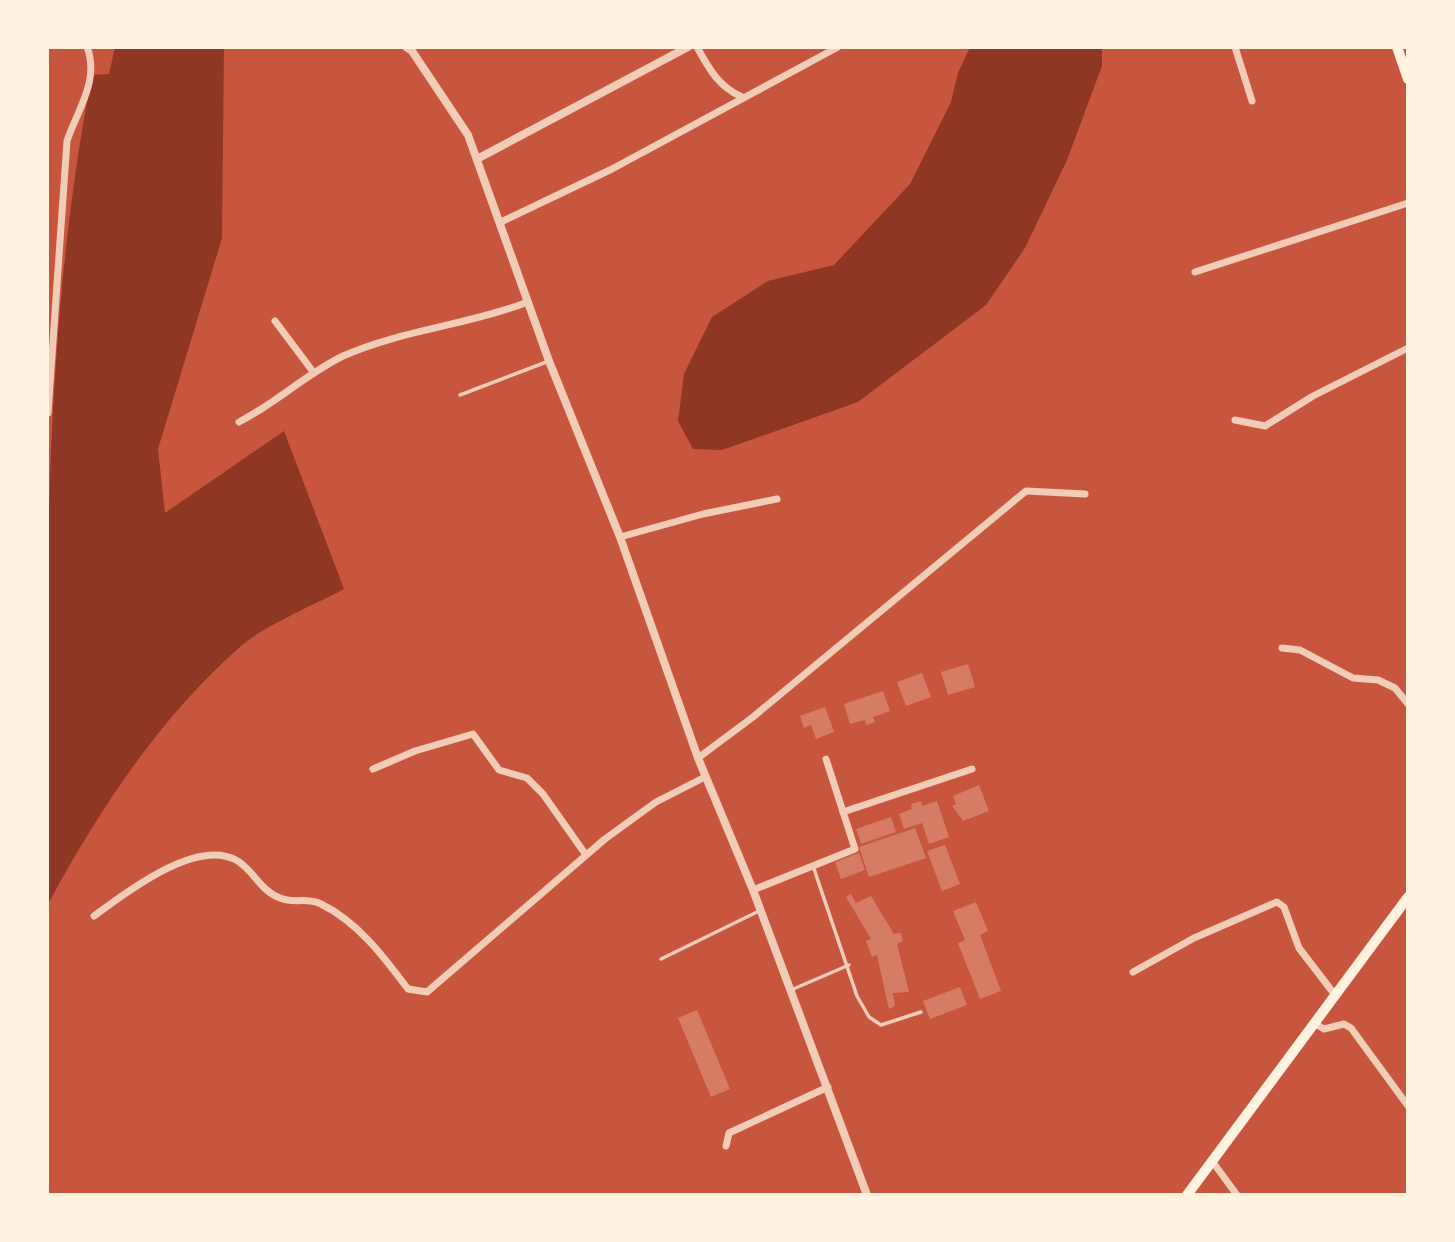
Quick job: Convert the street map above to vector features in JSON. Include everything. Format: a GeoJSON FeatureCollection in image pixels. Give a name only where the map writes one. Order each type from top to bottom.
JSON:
{"type":"FeatureCollection","features":[{"type":"Feature","properties":{"kind":"main road"},"geometry":{"type":"LineString","coordinates":[[1397,47],[1408,79]]}},
{"type":"Feature","properties":{"kind":"main road"},"geometry":{"type":"LineString","coordinates":[[1187,1195],[1408,897]]}},
{"type":"Feature","properties":{"kind":"street"},"geometry":{"type":"LineString","coordinates":[[48,413],[51,326],[67,141],[84,105],[91,62],[88,47]]}},
{"type":"Feature","properties":{"kind":"street"},"geometry":{"type":"LineString","coordinates":[[406,47],[412,51],[468,135],[549,361],[621,537],[705,777],[761,910],[867,1195]]}},
{"type":"Feature","properties":{"kind":"street"},"geometry":{"type":"LineString","coordinates":[[477,159],[688,47]]}},
{"type":"Feature","properties":{"kind":"street"},"geometry":{"type":"LineString","coordinates":[[697,47],[716,78],[727,90],[742,97]]}},
{"type":"Feature","properties":{"kind":"street"},"geometry":{"type":"LineString","coordinates":[[501,222],[612,169],[838,47]]}},
{"type":"Feature","properties":{"kind":"street"},"geometry":{"type":"LineString","coordinates":[[1235,47],[1252,101]]}},
{"type":"Feature","properties":{"kind":"street"},"geometry":{"type":"LineString","coordinates":[[1195,272],[1408,203]]}},
{"type":"Feature","properties":{"kind":"street"},"geometry":{"type":"LineString","coordinates":[[239,422],[276,402],[314,373],[366,347],[418,331],[461,324],[528,302]]}},
{"type":"Feature","properties":{"kind":"street"},"geometry":{"type":"LineString","coordinates":[[275,321],[314,373]]}},
{"type":"Feature","properties":{"kind":"street"},"geometry":{"type":"LineString","coordinates":[[1235,420],[1265,426],[1313,396],[1408,348]]}},
{"type":"Feature","properties":{"kind":"street"},"geometry":{"type":"LineString","coordinates":[[698,758],[781,694],[1026,491],[1084,494]]}},
{"type":"Feature","properties":{"kind":"street"},"geometry":{"type":"LineString","coordinates":[[621,537],[703,514],[777,499]]}},
{"type":"Feature","properties":{"kind":"street"},"geometry":{"type":"LineString","coordinates":[[1282,648],[1300,650],[1353,678],[1378,680],[1395,688],[1408,704]]}},
{"type":"Feature","properties":{"kind":"street"},"geometry":{"type":"LineString","coordinates":[[373,769],[415,751],[467,734],[475,735],[487,757],[499,770],[527,778],[543,794],[586,855]]}},
{"type":"Feature","properties":{"kind":"street"},"geometry":{"type":"LineString","coordinates":[[753,890],[855,849],[826,759]]}},
{"type":"Feature","properties":{"kind":"street"},"geometry":{"type":"LineString","coordinates":[[843,813],[972,769]]}},
{"type":"Feature","properties":{"kind":"street"},"geometry":{"type":"LineString","coordinates":[[94,916],[149,875],[192,860],[225,854],[240,862],[272,894],[287,900],[306,899],[321,904],[340,916],[381,953],[408,989],[418,993],[427,992],[586,855],[656,802],[705,777]]}},
{"type":"Feature","properties":{"kind":"street"},"geometry":{"type":"LineString","coordinates":[[1133,972],[1195,938],[1277,902],[1284,907],[1299,948],[1335,995]]}},
{"type":"Feature","properties":{"kind":"street"},"geometry":{"type":"LineString","coordinates":[[1314,1023],[1324,1029],[1343,1024],[1352,1028],[1408,1106]]}},
{"type":"Feature","properties":{"kind":"street"},"geometry":{"type":"LineString","coordinates":[[726,1146],[729,1133],[828,1087]]}},
{"type":"Feature","properties":{"kind":"street"},"geometry":{"type":"LineString","coordinates":[[1212,1161],[1237,1195]]}},
{"type":"Feature","properties":{"kind":"lane"},"geometry":{"type":"LineString","coordinates":[[460,395],[549,361]]}},
{"type":"Feature","properties":{"kind":"lane"},"geometry":{"type":"LineString","coordinates":[[813,866],[858,996],[876,1024],[921,1012]]}},
{"type":"Feature","properties":{"kind":"lane"},"geometry":{"type":"LineString","coordinates":[[661,959],[761,910]]}},
{"type":"Feature","properties":{"kind":"lane"},"geometry":{"type":"LineString","coordinates":[[791,990],[849,965]]}},
{"type":"Feature","properties":{"kind":"shaded area"},"geometry":{"type":"Polygon","coordinates":[[[115,47],[224,47],[222,238],[158,449],[165,513],[284,431],[344,589],[250,639],[184,703],[157,734],[109,801],[47,906],[47,593],[54,385],[75,178],[92,75],[109,74],[115,47]]]}},
{"type":"Feature","properties":{"kind":"shaded area"},"geometry":{"type":"Polygon","coordinates":[[[970,47],[1102,47],[1102,66],[1067,160],[1025,248],[986,305],[858,402],[722,450],[693,449],[678,421],[684,374],[712,317],[768,281],[834,265],[910,184],[951,102],[958,73],[970,47]]]}},
{"type":"Feature","properties":{"kind":"building"},"geometry":{"type":"Polygon","coordinates":[[[968,664],[975,687],[948,695],[941,672],[968,664]]]}},
{"type":"Feature","properties":{"kind":"building"},"geometry":{"type":"Polygon","coordinates":[[[922,673],[931,697],[906,706],[897,682],[922,673]]]}},
{"type":"Feature","properties":{"kind":"building"},"geometry":{"type":"Polygon","coordinates":[[[883,691],[890,711],[873,717],[875,722],[866,725],[865,720],[850,724],[844,704],[883,691]]]}},
{"type":"Feature","properties":{"kind":"building"},"geometry":{"type":"Polygon","coordinates":[[[825,707],[834,732],[816,739],[811,725],[804,728],[800,716],[825,707]]]}},
{"type":"Feature","properties":{"kind":"building"},"geometry":{"type":"Polygon","coordinates":[[[979,785],[989,811],[963,821],[952,806],[956,804],[953,796],[979,785]]]}},
{"type":"Feature","properties":{"kind":"building"},"geometry":{"type":"Polygon","coordinates":[[[921,801],[922,806],[937,801],[949,837],[929,844],[922,823],[904,829],[899,814],[912,809],[911,804],[921,801]]]}},
{"type":"Feature","properties":{"kind":"building"},"geometry":{"type":"Polygon","coordinates":[[[891,817],[896,832],[861,844],[856,829],[891,817]]]}},
{"type":"Feature","properties":{"kind":"building"},"geometry":{"type":"Polygon","coordinates":[[[915,828],[926,858],[869,877],[859,847],[915,828]]]}},
{"type":"Feature","properties":{"kind":"building"},"geometry":{"type":"Polygon","coordinates":[[[945,845],[960,884],[942,891],[927,851],[945,845]]]}},
{"type":"Feature","properties":{"kind":"building"},"geometry":{"type":"Polygon","coordinates":[[[859,853],[865,870],[841,879],[835,862],[859,853]]]}},
{"type":"Feature","properties":{"kind":"building"},"geometry":{"type":"Polygon","coordinates":[[[851,894],[856,903],[871,896],[894,934],[901,933],[903,941],[897,944],[909,992],[893,993],[895,1006],[889,1009],[877,955],[872,957],[866,941],[871,939],[846,897],[851,894]]]}},
{"type":"Feature","properties":{"kind":"building"},"geometry":{"type":"Polygon","coordinates":[[[976,902],[988,931],[980,935],[1001,991],[980,999],[958,943],[965,940],[953,911],[976,902]]]}},
{"type":"Feature","properties":{"kind":"building"},"geometry":{"type":"Polygon","coordinates":[[[960,987],[967,1005],[930,1019],[923,1001],[960,987]]]}},
{"type":"Feature","properties":{"kind":"building"},"geometry":{"type":"Polygon","coordinates":[[[697,1010],[730,1089],[711,1097],[678,1018],[697,1010]]]}}]}
